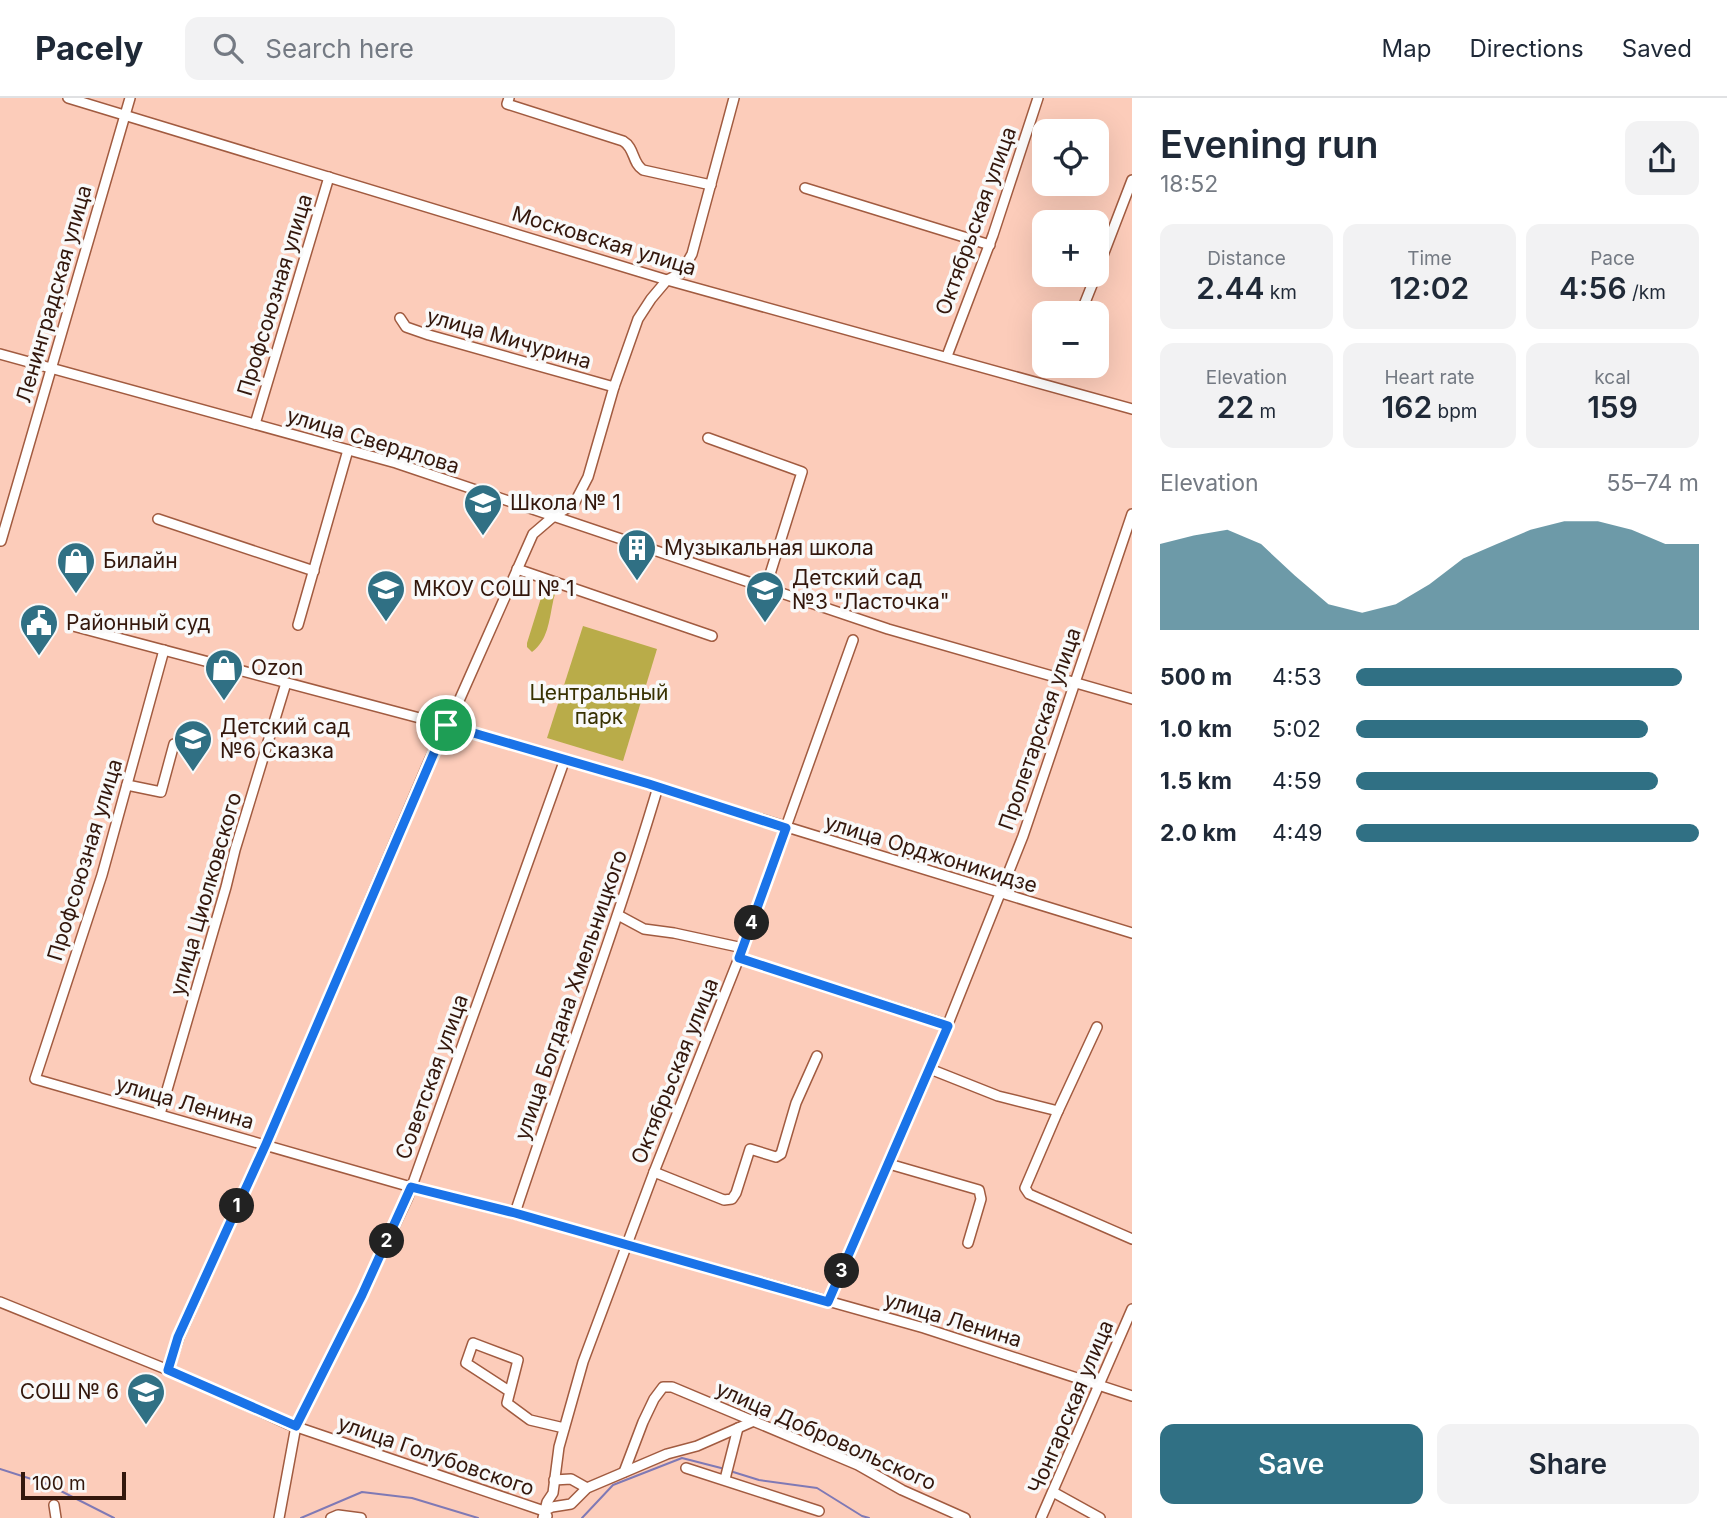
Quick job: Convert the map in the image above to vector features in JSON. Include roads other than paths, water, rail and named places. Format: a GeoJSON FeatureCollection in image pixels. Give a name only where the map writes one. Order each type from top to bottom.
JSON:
{"type":"FeatureCollection","features":[{"type":"Feature","properties":{"kind":"street","name":"Московская улица"},"geometry":{"type":"LineString","coordinates":[[68,98],[667,280],[1132,408]]}},
{"type":"Feature","properties":{"kind":"street","name":"Ленинградская улица"},"geometry":{"type":"LineString","coordinates":[[1,541],[130,98]]}},
{"type":"Feature","properties":{"kind":"street"},"geometry":{"type":"LineString","coordinates":[[509,98],[507,104],[623,141],[628,144],[637,164],[643,170],[711,185]]}},
{"type":"Feature","properties":{"kind":"street"},"geometry":{"type":"LineString","coordinates":[[168,1370],[178,1337],[266,1144],[446,725],[533,534],[554,516],[574,504],[588,477],[614,387],[638,319],[650,299],[667,280],[681,273],[692,254],[734,98]]}},
{"type":"Feature","properties":{"kind":"street","name":"Октябрьская улица"},"geometry":{"type":"LineString","coordinates":[[947,356],[990,245],[1038,98]]}},
{"type":"Feature","properties":{"kind":"street","name":"Профсоюзная улица"},"geometry":{"type":"LineString","coordinates":[[255,424],[329,177]]}},
{"type":"Feature","properties":{"kind":"street"},"geometry":{"type":"LineString","coordinates":[[1109,241],[1132,180]]}},
{"type":"Feature","properties":{"kind":"street"},"geometry":{"type":"LineString","coordinates":[[805,188],[990,245]]}},
{"type":"Feature","properties":{"kind":"street","name":"улица Мичурина"},"geometry":{"type":"LineString","coordinates":[[400,317],[406,327],[429,335],[614,387]]}},
{"type":"Feature","properties":{"kind":"street","name":"улица Свердлова"},"geometry":{"type":"LineString","coordinates":[[0,354],[396,463],[896,632],[1132,699]]}},
{"type":"Feature","properties":{"kind":"street"},"geometry":{"type":"LineString","coordinates":[[708,438],[802,472],[766,587]]}},
{"type":"Feature","properties":{"kind":"street"},"geometry":{"type":"LineString","coordinates":[[298,625],[348,450]]}},
{"type":"Feature","properties":{"kind":"street","name":"Пролетарская улица"},"geometry":{"type":"LineString","coordinates":[[828,1302],[948,1026],[1041,787],[1132,514]]}},
{"type":"Feature","properties":{"kind":"street"},"geometry":{"type":"LineString","coordinates":[[158,519],[314,571]]}},
{"type":"Feature","properties":{"kind":"street"},"geometry":{"type":"LineString","coordinates":[[517,569],[712,636]]}},
{"type":"Feature","properties":{"kind":"street","name":"улица Орджоникидзе"},"geometry":{"type":"LineString","coordinates":[[73,626],[565,759],[1132,933]]}},
{"type":"Feature","properties":{"kind":"street","name":"Октябрьская улица"},"geometry":{"type":"LineString","coordinates":[[545,1516],[553,1493],[564,1428],[583,1362],[654,1172],[743,948],[853,640]]}},
{"type":"Feature","properties":{"kind":"street","name":"Профсоюзная улица"},"geometry":{"type":"LineString","coordinates":[[35,1079],[102,875],[164,650]]}},
{"type":"Feature","properties":{"kind":"street","name":"улица Циолковского"},"geometry":{"type":"LineString","coordinates":[[160,1114],[286,683]]}},
{"type":"Feature","properties":{"kind":"street"},"geometry":{"type":"LineString","coordinates":[[127,785],[161,792],[174,744]]}},
{"type":"Feature","properties":{"kind":"street","name":"Советская улица"},"geometry":{"type":"LineString","coordinates":[[279,1518],[296,1426],[362,1295],[411,1187],[565,759]]}},
{"type":"Feature","properties":{"kind":"street","name":"улица Богдана Хмельницкого"},"geometry":{"type":"LineString","coordinates":[[515,1213],[618,915],[658,787]]}},
{"type":"Feature","properties":{"kind":"street"},"geometry":{"type":"LineString","coordinates":[[618,915],[644,929],[743,948]]}},
{"type":"Feature","properties":{"kind":"street"},"geometry":{"type":"LineString","coordinates":[[739,958],[948,1026]]}},
{"type":"Feature","properties":{"kind":"street"},"geometry":{"type":"LineString","coordinates":[[1097,1027],[1026,1182],[1026,1191],[1132,1239]]}},
{"type":"Feature","properties":{"kind":"street"},"geometry":{"type":"LineString","coordinates":[[654,1172],[724,1200],[732,1199],[751,1149],[776,1157],[780,1154],[796,1103],[817,1056]]}},
{"type":"Feature","properties":{"kind":"street"},"geometry":{"type":"LineString","coordinates":[[930,1069],[998,1096],[1058,1111]]}},
{"type":"Feature","properties":{"kind":"street","name":"улица Ленина"},"geometry":{"type":"LineString","coordinates":[[35,1079],[411,1187],[515,1213],[923,1328],[1132,1396]]}},
{"type":"Feature","properties":{"kind":"street"},"geometry":{"type":"LineString","coordinates":[[889,1164],[979,1190],[981,1199],[968,1243]]}},
{"type":"Feature","properties":{"kind":"street","name":"улица Голубовского"},"geometry":{"type":"LineString","coordinates":[[0,1302],[168,1370],[296,1426],[545,1516]]}},
{"type":"Feature","properties":{"kind":"street","name":"Чонгарская улица"},"geometry":{"type":"LineString","coordinates":[[1041,1518],[1132,1309]]}},
{"type":"Feature","properties":{"kind":"street"},"geometry":{"type":"LineString","coordinates":[[509,1391],[466,1363],[473,1343],[518,1360],[507,1403],[530,1420],[564,1428]]}},
{"type":"Feature","properties":{"kind":"street","name":"улица Добровольского"},"geometry":{"type":"LineString","coordinates":[[624,1472],[654,1399],[663,1387],[672,1387],[858,1465],[902,1490],[965,1518]]}},
{"type":"Feature","properties":{"kind":"street"},"geometry":{"type":"LineString","coordinates":[[545,1516],[552,1507],[571,1504],[587,1488],[754,1421]]}},
{"type":"Feature","properties":{"kind":"street"},"geometry":{"type":"LineString","coordinates":[[724,1479],[738,1428]]}},
{"type":"Feature","properties":{"kind":"street"},"geometry":{"type":"LineString","coordinates":[[686,1468],[819,1510]]}},
{"type":"Feature","properties":{"kind":"street"},"geometry":{"type":"LineString","coordinates":[[554,1480],[570,1479],[587,1488]]}},
{"type":"Feature","properties":{"kind":"street"},"geometry":{"type":"LineString","coordinates":[[1053,1492],[1100,1518]]}},
{"type":"Feature","properties":{"kind":"street"},"geometry":{"type":"LineString","coordinates":[[54,1505],[56,1518]]}},
{"type":"Feature","properties":{"kind":"street"},"geometry":{"type":"LineString","coordinates":[[331,1518],[338,1515],[361,1518]]}},
{"type":"Feature","properties":{"kind":"waterway"},"geometry":{"type":"LineString","coordinates":[[582,1518],[613,1485],[682,1458],[725,1469]]}},
{"type":"Feature","properties":{"kind":"waterway"},"geometry":{"type":"LineString","coordinates":[[0,1469],[47,1484],[114,1518]]}},
{"type":"Feature","properties":{"kind":"waterway"},"geometry":{"type":"LineString","coordinates":[[730,1471],[759,1480],[817,1488],[869,1518]]}},
{"type":"Feature","properties":{"kind":"waterway"},"geometry":{"type":"LineString","coordinates":[[301,1518],[362,1492],[412,1498],[478,1518]]}},
{"type":"Feature","properties":{"kind":"place","name":"Школа № 1"},"geometry":{"type":"Point","coordinates":[483,537]}},
{"type":"Feature","properties":{"kind":"place","name":"Музыкальная школа"},"geometry":{"type":"Point","coordinates":[637,582]}},
{"type":"Feature","properties":{"kind":"place","name":"Билайн"},"geometry":{"type":"Point","coordinates":[76,595]}},
{"type":"Feature","properties":{"kind":"place","name":"МКОУ СОШ № 1"},"geometry":{"type":"Point","coordinates":[386,623]}},
{"type":"Feature","properties":{"kind":"place","name":"Детский сад №3 \"Ласточка\""},"geometry":{"type":"Point","coordinates":[765,624]}},
{"type":"Feature","properties":{"kind":"place","name":"Районный суд"},"geometry":{"type":"Point","coordinates":[39,657]}},
{"type":"Feature","properties":{"kind":"place","name":"Ozon"},"geometry":{"type":"Point","coordinates":[224,702]}},
{"type":"Feature","properties":{"kind":"place","name":"Детский сад №6 Сказка"},"geometry":{"type":"Point","coordinates":[193,773]}},
{"type":"Feature","properties":{"kind":"place","name":"СОШ № 6"},"geometry":{"type":"Point","coordinates":[146,1426]}},
{"type":"Feature","properties":{"kind":"park label","name":"Центральный парк"},"geometry":{"type":"Point","coordinates":[599,705]}}]}
